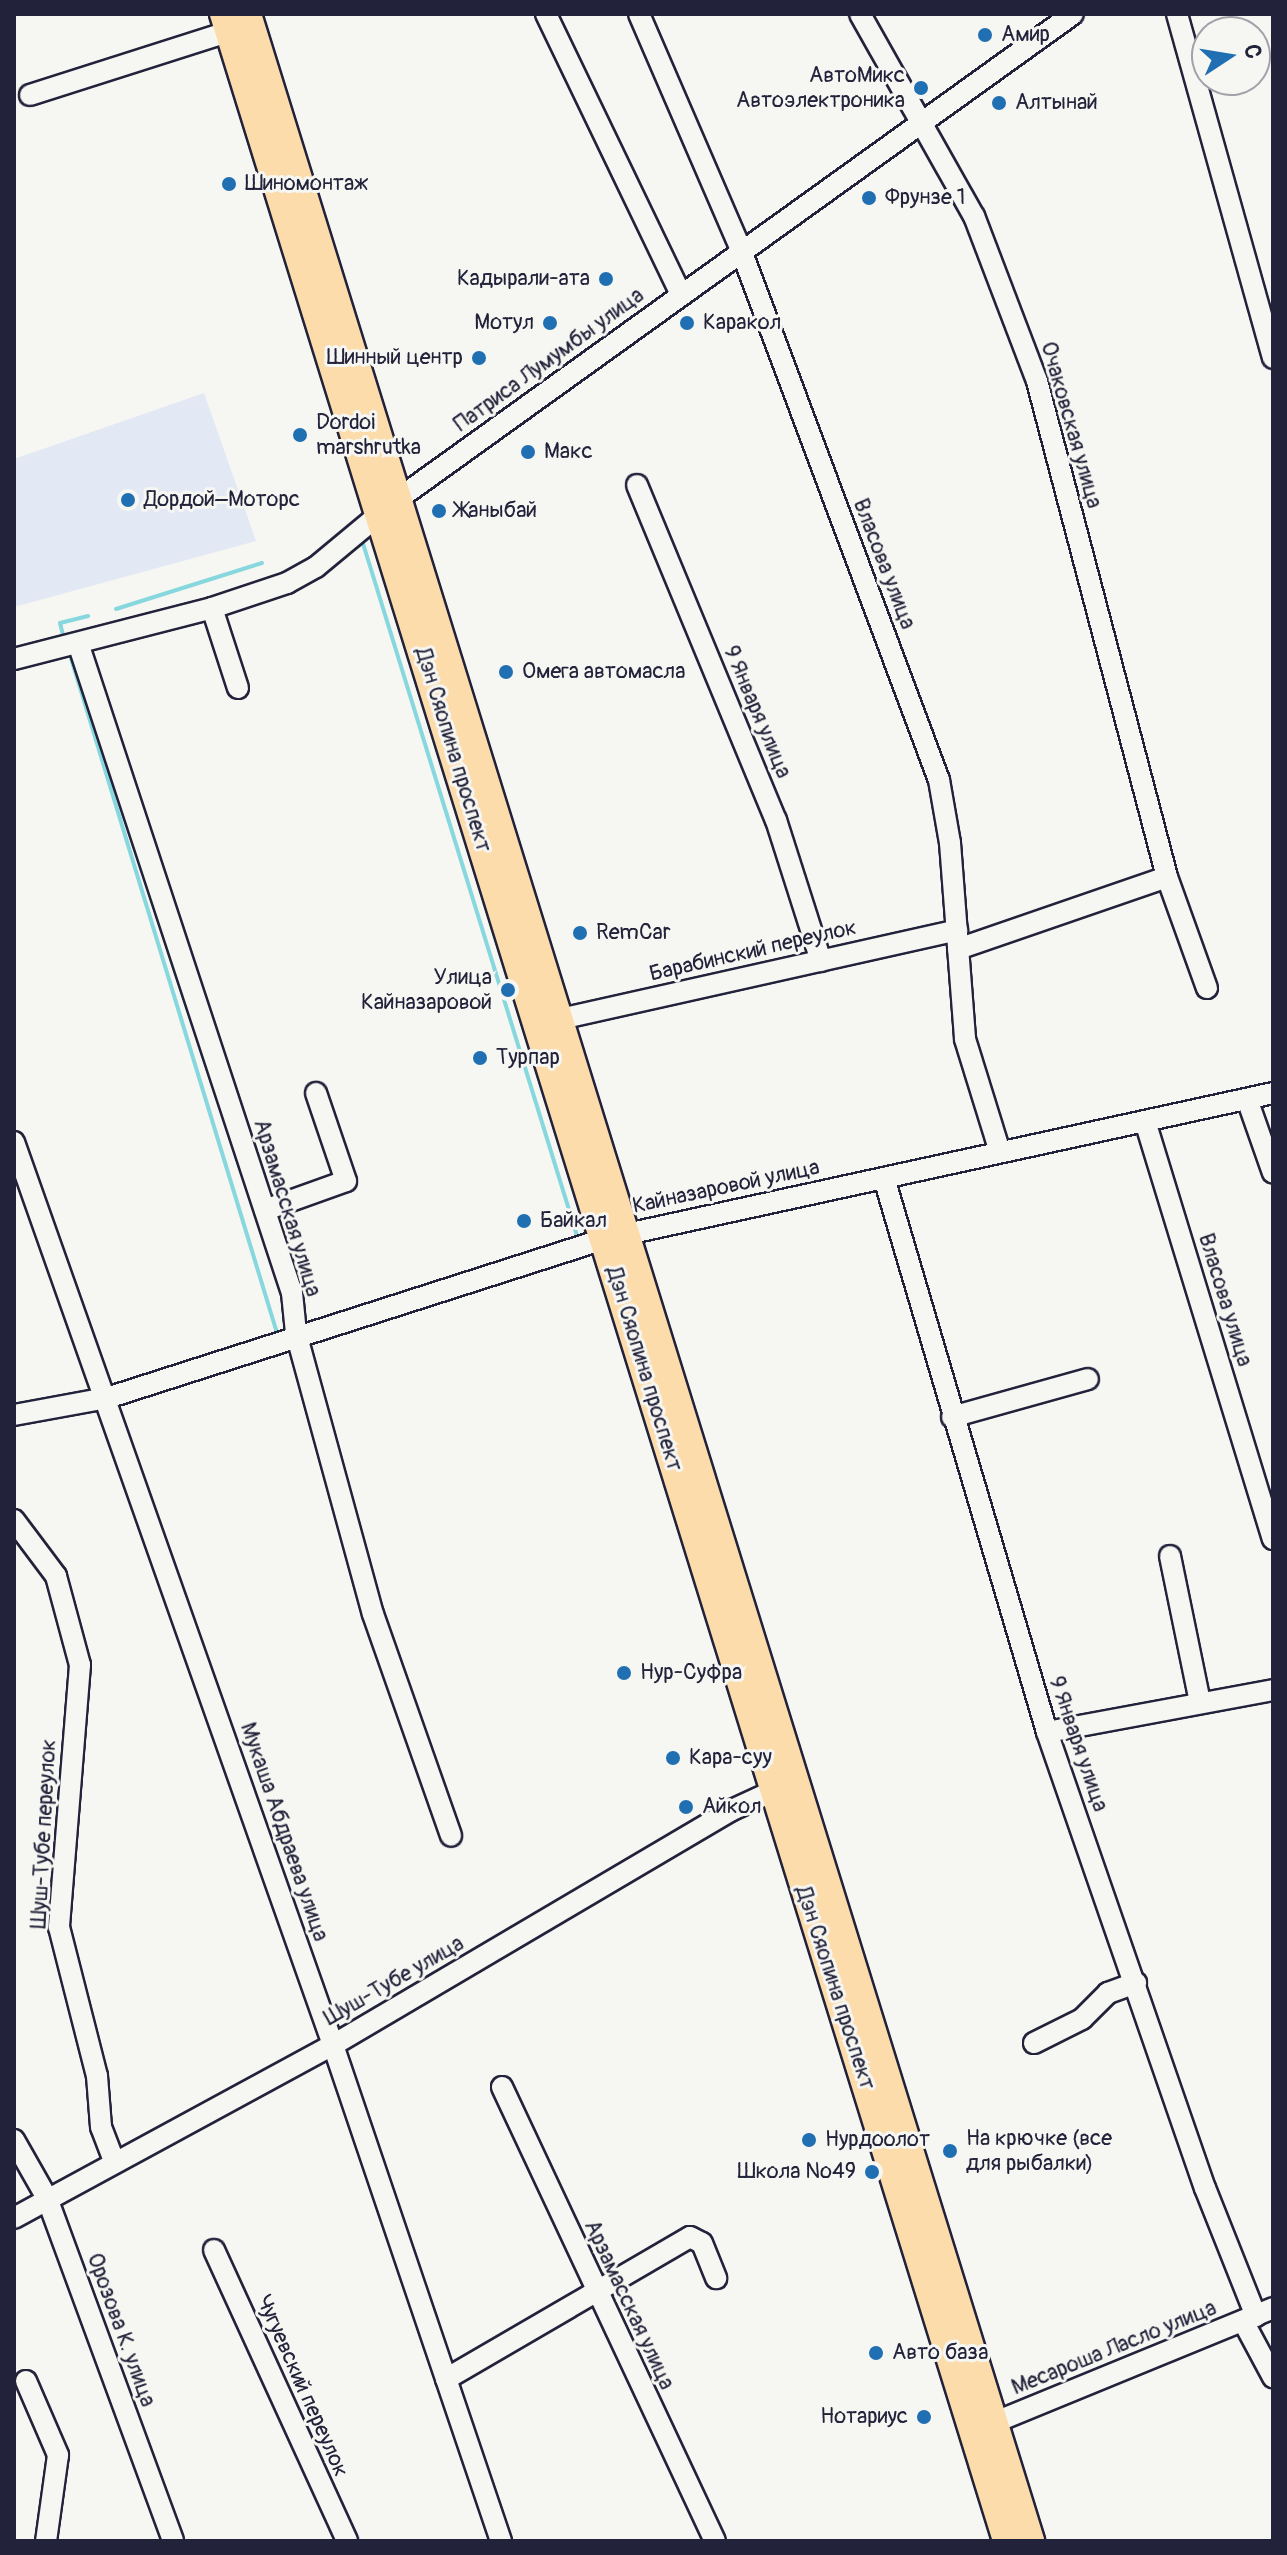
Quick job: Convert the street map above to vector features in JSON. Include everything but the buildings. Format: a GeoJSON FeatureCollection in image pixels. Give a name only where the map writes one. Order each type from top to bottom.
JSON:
{"type":"FeatureCollection","features":[{"type":"Feature","properties":{"kind":"main road","name":"Дэн Сяопина проспект"},"geometry":{"type":"LineString","coordinates":[[248,14],[388,506]]}},
{"type":"Feature","properties":{"kind":"main road","name":"Дэн Сяопина проспект"},"geometry":{"type":"LineString","coordinates":[[225,23],[388,506],[985,2427],[1031,2541]]}},
{"type":"Feature","properties":{"kind":"main road","name":"Дэн Сяопина проспект"},"geometry":{"type":"LineString","coordinates":[[497,854],[560,1019],[614,1236]]}},
{"type":"Feature","properties":{"kind":"main road","name":"Дэн Сяопина проспект"},"geometry":{"type":"LineString","coordinates":[[985,2427],[1006,2541]]}},
{"type":"Feature","properties":{"kind":"street"},"geometry":{"type":"LineString","coordinates":[[546,14],[681,294]]}},
{"type":"Feature","properties":{"kind":"street","name":"Власова улица"},"geometry":{"type":"LineString","coordinates":[[639,14],[741,250],[939,780],[958,940],[965,1039],[1000,1152]]}},
{"type":"Feature","properties":{"kind":"street","name":"Очаковская улица"},"geometry":{"type":"LineString","coordinates":[[860,14],[974,216],[1037,381],[1167,877],[1207,988]]}},
{"type":"Feature","properties":{"kind":"street","name":"Патриса Лумумбы улица"},"geometry":{"type":"LineString","coordinates":[[14,659],[212,608],[297,578],[388,506],[920,120],[1073,14]]}},
{"type":"Feature","properties":{"kind":"street"},"geometry":{"type":"LineString","coordinates":[[1177,14],[1273,358]]}},
{"type":"Feature","properties":{"kind":"street"},"geometry":{"type":"LineString","coordinates":[[30,95],[225,23]]}},
{"type":"Feature","properties":{"kind":"street","name":"9 Января улица"},"geometry":{"type":"LineString","coordinates":[[637,485],[776,820],[821,961]]}},
{"type":"Feature","properties":{"kind":"street"},"geometry":{"type":"LineString","coordinates":[[212,608],[238,688]]}},
{"type":"Feature","properties":{"kind":"street","name":"Арзамасская улица"},"geometry":{"type":"LineString","coordinates":[[78,643],[292,1293],[296,1333],[373,1614],[451,1836]]}},
{"type":"Feature","properties":{"kind":"street"},"geometry":{"type":"LineString","coordinates":[[958,940],[1167,877]]}},
{"type":"Feature","properties":{"kind":"street","name":"Барабинский переулок"},"geometry":{"type":"LineString","coordinates":[[560,1019],[821,961],[958,940]]}},
{"type":"Feature","properties":{"kind":"street"},"geometry":{"type":"LineString","coordinates":[[265,1210],[346,1181],[316,1093]]}},
{"type":"Feature","properties":{"kind":"street","name":"Кайназаровой улица"},"geometry":{"type":"LineString","coordinates":[[14,1415],[107,1398],[296,1333],[614,1236],[1273,1093]]}},
{"type":"Feature","properties":{"kind":"street"},"geometry":{"type":"LineString","coordinates":[[1247,1099],[1273,1173]]}},
{"type":"Feature","properties":{"kind":"street","name":"Власова улица"},"geometry":{"type":"LineString","coordinates":[[1145,1121],[1273,1539]]}},
{"type":"Feature","properties":{"kind":"street","name":"Мукаша Абдраева улица"},"geometry":{"type":"LineString","coordinates":[[14,1142],[107,1398],[333,2045],[501,2541]]}},
{"type":"Feature","properties":{"kind":"street","name":"9 Января улица"},"geometry":{"type":"LineString","coordinates":[[884,1178],[917,1277],[952,1417],[1047,1732],[1205,2188],[1257,2315],[1273,2377]]}},
{"type":"Feature","properties":{"kind":"street"},"geometry":{"type":"LineString","coordinates":[[952,1417],[1088,1379]]}},
{"type":"Feature","properties":{"kind":"street","name":"Шуш-Тубе переулок"},"geometry":{"type":"LineString","coordinates":[[14,1520],[56,1576],[80,1665],[59,1927],[97,2076],[101,2127],[114,2161]]}},
{"type":"Feature","properties":{"kind":"street"},"geometry":{"type":"LineString","coordinates":[[1170,1556],[1200,1702]]}},
{"type":"Feature","properties":{"kind":"street"},"geometry":{"type":"LineString","coordinates":[[1047,1732],[1273,1690]]}},
{"type":"Feature","properties":{"kind":"street","name":"Шуш-Тубе улица"},"geometry":{"type":"LineString","coordinates":[[14,2218],[114,2161],[333,2045],[784,1786]]}},
{"type":"Feature","properties":{"kind":"street"},"geometry":{"type":"LineString","coordinates":[[1034,2043],[1082,2019],[1108,1993],[1136,1983]]}},
{"type":"Feature","properties":{"kind":"street","name":"Арзамасская улица"},"geometry":{"type":"LineString","coordinates":[[502,2087],[594,2292],[715,2541]]}},
{"type":"Feature","properties":{"kind":"street","name":"Орозова К. улица"},"geometry":{"type":"LineString","coordinates":[[14,2140],[47,2198],[173,2541]]}},
{"type":"Feature","properties":{"kind":"street"},"geometry":{"type":"LineString","coordinates":[[446,2379],[690,2237],[702,2243],[716,2278]]}},
{"type":"Feature","properties":{"kind":"street","name":"Чугуевский переулок"},"geometry":{"type":"LineString","coordinates":[[214,2250],[347,2541]]}},
{"type":"Feature","properties":{"kind":"street","name":"Месароша Ласло улица"},"geometry":{"type":"LineString","coordinates":[[985,2427],[1257,2315]]}},
{"type":"Feature","properties":{"kind":"street"},"geometry":{"type":"LineString","coordinates":[[26,2381],[58,2455],[46,2541]]}},
{"type":"Feature","properties":{"kind":"shaded area","name":"Дордой–Моторс"},"geometry":{"type":"Polygon","coordinates":[[[204,393],[256,541],[14,607],[14,459],[204,393]]]}},
{"type":"Feature","properties":{"kind":"waterway"},"geometry":{"type":"LineString","coordinates":[[361,537],[578,1239]]}},
{"type":"Feature","properties":{"kind":"waterway"},"geometry":{"type":"LineString","coordinates":[[116,609],[262,563]]}},
{"type":"Feature","properties":{"kind":"waterway"},"geometry":{"type":"LineString","coordinates":[[64,639],[60,623],[88,616]]}},
{"type":"Feature","properties":{"kind":"waterway"},"geometry":{"type":"LineString","coordinates":[[70,655],[278,1336]]}},
{"type":"Feature","properties":{"kind":"place","name":"Амир"},"geometry":{"type":"Point","coordinates":[985,35]}},
{"type":"Feature","properties":{"kind":"place","name":"АвтоМикс Автоэлектроника"},"geometry":{"type":"Point","coordinates":[921,88]}},
{"type":"Feature","properties":{"kind":"place","name":"Алтынай"},"geometry":{"type":"Point","coordinates":[999,103]}},
{"type":"Feature","properties":{"kind":"place","name":"Шиномонтаж"},"geometry":{"type":"Point","coordinates":[229,184]}},
{"type":"Feature","properties":{"kind":"place","name":"Фрунзе 1"},"geometry":{"type":"Point","coordinates":[869,198]}},
{"type":"Feature","properties":{"kind":"place","name":"Кадырали-ата"},"geometry":{"type":"Point","coordinates":[606,279]}},
{"type":"Feature","properties":{"kind":"place","name":"Мотул"},"geometry":{"type":"Point","coordinates":[550,323]}},
{"type":"Feature","properties":{"kind":"place","name":"Каракол"},"geometry":{"type":"Point","coordinates":[687,323]}},
{"type":"Feature","properties":{"kind":"place","name":"Шинный центр"},"geometry":{"type":"Point","coordinates":[479,358]}},
{"type":"Feature","properties":{"kind":"place","name":"Dordoi marshrutka"},"geometry":{"type":"Point","coordinates":[300,435]}},
{"type":"Feature","properties":{"kind":"place","name":"Макс"},"geometry":{"type":"Point","coordinates":[528,452]}},
{"type":"Feature","properties":{"kind":"place","name":"Дордой–Моторс"},"geometry":{"type":"Point","coordinates":[128,500]}},
{"type":"Feature","properties":{"kind":"place","name":"Жаныбай"},"geometry":{"type":"Point","coordinates":[439,511]}},
{"type":"Feature","properties":{"kind":"place","name":"Омега автомасла"},"geometry":{"type":"Point","coordinates":[506,672]}},
{"type":"Feature","properties":{"kind":"place","name":"RemCar"},"geometry":{"type":"Point","coordinates":[580,933]}},
{"type":"Feature","properties":{"kind":"place","name":"Улица Кайназаровой"},"geometry":{"type":"Point","coordinates":[508,990]}},
{"type":"Feature","properties":{"kind":"place","name":"Турпар"},"geometry":{"type":"Point","coordinates":[480,1058]}},
{"type":"Feature","properties":{"kind":"place","name":"Байкал"},"geometry":{"type":"Point","coordinates":[524,1221]}},
{"type":"Feature","properties":{"kind":"place","name":"Нур-Суфра"},"geometry":{"type":"Point","coordinates":[624,1673]}},
{"type":"Feature","properties":{"kind":"place","name":"Кара-суу"},"geometry":{"type":"Point","coordinates":[673,1758]}},
{"type":"Feature","properties":{"kind":"place","name":"Айкол"},"geometry":{"type":"Point","coordinates":[686,1807]}},
{"type":"Feature","properties":{"kind":"place","name":"Нурдоолот"},"geometry":{"type":"Point","coordinates":[809,2140]}},
{"type":"Feature","properties":{"kind":"place","name":"На крючке (все для рыбалки)"},"geometry":{"type":"Point","coordinates":[950,2151]}},
{"type":"Feature","properties":{"kind":"place","name":"Школа №49"},"geometry":{"type":"Point","coordinates":[872,2172]}},
{"type":"Feature","properties":{"kind":"place","name":"Авто база"},"geometry":{"type":"Point","coordinates":[876,2353]}},
{"type":"Feature","properties":{"kind":"place","name":"Нотариус"},"geometry":{"type":"Point","coordinates":[924,2417]}}]}
